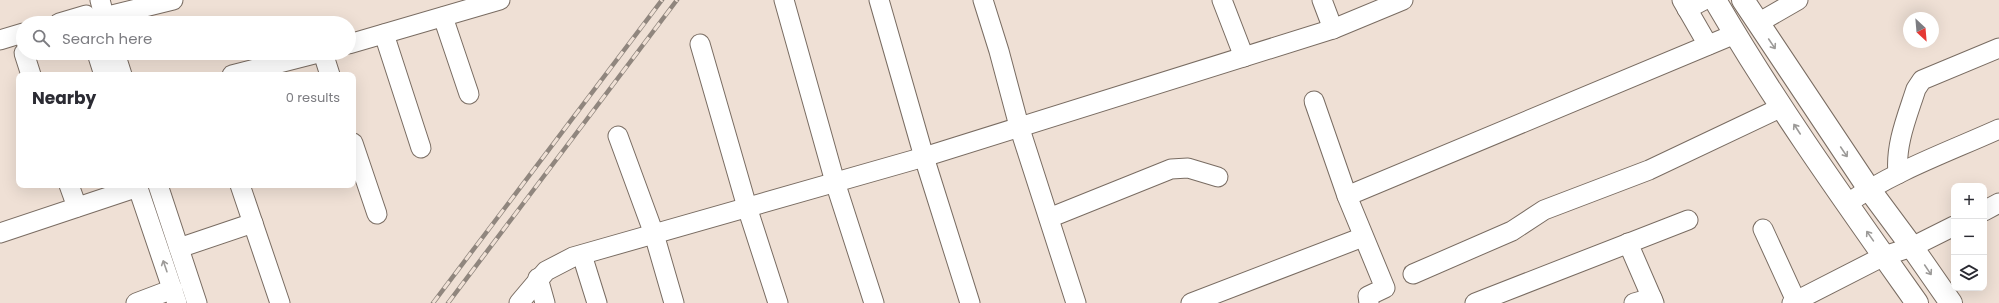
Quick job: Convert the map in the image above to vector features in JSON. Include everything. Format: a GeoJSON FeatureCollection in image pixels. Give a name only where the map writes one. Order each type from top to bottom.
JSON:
{"type":"FeatureCollection","features":[{"type":"Feature","properties":{"kind":"main road"},"geometry":{"type":"LineString","coordinates":[[1715,0],[1782,107],[1917,303]]}},
{"type":"Feature","properties":{"kind":"main road"},"geometry":{"type":"LineString","coordinates":[[1743,0],[1869,189],[1951,303]]}},
{"type":"Feature","properties":{"kind":"street"},"geometry":{"type":"LineString","coordinates":[[84,16],[173,0]]}},
{"type":"Feature","properties":{"kind":"street"},"geometry":{"type":"LineString","coordinates":[[356,42],[500,0]]}},
{"type":"Feature","properties":{"kind":"street"},"geometry":{"type":"LineString","coordinates":[[784,0],[835,182],[874,303]]}},
{"type":"Feature","properties":{"kind":"street"},"geometry":{"type":"LineString","coordinates":[[879,0],[924,157],[970,303]]}},
{"type":"Feature","properties":{"kind":"street"},"geometry":{"type":"LineString","coordinates":[[983,0],[999,51],[1019,126],[1076,303]]}},
{"type":"Feature","properties":{"kind":"street"},"geometry":{"type":"LineString","coordinates":[[1222,0],[1244,57]]}},
{"type":"Feature","properties":{"kind":"street"},"geometry":{"type":"LineString","coordinates":[[1322,0],[1333,29]]}},
{"type":"Feature","properties":{"kind":"street"},"geometry":{"type":"LineString","coordinates":[[519,303],[538,278],[557,264],[582,255],[924,157],[1019,126],[1333,29],[1403,0]]}},
{"type":"Feature","properties":{"kind":"street"},"geometry":{"type":"LineString","coordinates":[[1704,0],[1685,4],[1708,45]]}},
{"type":"Feature","properties":{"kind":"street"},"geometry":{"type":"LineString","coordinates":[[1758,23],[1798,0]]}},
{"type":"Feature","properties":{"kind":"street"},"geometry":{"type":"LineString","coordinates":[[443,17],[469,94]]}},
{"type":"Feature","properties":{"kind":"street"},"geometry":{"type":"LineString","coordinates":[[384,34],[421,148]]}},
{"type":"Feature","properties":{"kind":"street"},"geometry":{"type":"LineString","coordinates":[[1347,196],[1735,34]]}},
{"type":"Feature","properties":{"kind":"street"},"geometry":{"type":"LineString","coordinates":[[700,44],[747,207],[778,303]]}},
{"type":"Feature","properties":{"kind":"street"},"geometry":{"type":"LineString","coordinates":[[1898,174],[1897,161],[1899,143],[1916,89],[1922,80],[1999,48]]}},
{"type":"Feature","properties":{"kind":"street"},"geometry":{"type":"LineString","coordinates":[[25,60],[30,72]]}},
{"type":"Feature","properties":{"kind":"street"},"geometry":{"type":"LineString","coordinates":[[99,60],[103,72]]}},
{"type":"Feature","properties":{"kind":"street"},"geometry":{"type":"LineString","coordinates":[[117,60],[121,72]]}},
{"type":"Feature","properties":{"kind":"street"},"geometry":{"type":"LineString","coordinates":[[244,72],[291,60]]}},
{"type":"Feature","properties":{"kind":"street"},"geometry":{"type":"LineString","coordinates":[[325,60],[329,72]]}},
{"type":"Feature","properties":{"kind":"street"},"geometry":{"type":"LineString","coordinates":[[1314,101],[1347,196],[1385,288],[1368,296],[1369,303]]}},
{"type":"Feature","properties":{"kind":"street"},"geometry":{"type":"LineString","coordinates":[[1414,274],[1512,231],[1544,210],[1648,170],[1782,107]]}},
{"type":"Feature","properties":{"kind":"street"},"geometry":{"type":"LineString","coordinates":[[1848,204],[1869,189],[1898,174],[1999,129]]}},
{"type":"Feature","properties":{"kind":"street"},"geometry":{"type":"LineString","coordinates":[[618,136],[654,234],[674,303]]}},
{"type":"Feature","properties":{"kind":"street"},"geometry":{"type":"LineString","coordinates":[[356,152],[377,214]]}},
{"type":"Feature","properties":{"kind":"street"},"geometry":{"type":"LineString","coordinates":[[1048,218],[1179,168],[1188,168],[1218,177]]}},
{"type":"Feature","properties":{"kind":"street"},"geometry":{"type":"LineString","coordinates":[[70,188],[77,207]]}},
{"type":"Feature","properties":{"kind":"street"},"geometry":{"type":"LineString","coordinates":[[0,233],[131,188]]}},
{"type":"Feature","properties":{"kind":"street"},"geometry":{"type":"LineString","coordinates":[[136,303],[175,296],[138,188]]}},
{"type":"Feature","properties":{"kind":"street"},"geometry":{"type":"LineString","coordinates":[[159,188],[197,303]]}},
{"type":"Feature","properties":{"kind":"street"},"geometry":{"type":"LineString","coordinates":[[241,188],[280,303]]}},
{"type":"Feature","properties":{"kind":"street"},"geometry":{"type":"LineString","coordinates":[[1987,209],[1999,203]]}},
{"type":"Feature","properties":{"kind":"street"},"geometry":{"type":"LineString","coordinates":[[1475,303],[1688,220]]}},
{"type":"Feature","properties":{"kind":"street"},"geometry":{"type":"LineString","coordinates":[[179,248],[253,223]]}},
{"type":"Feature","properties":{"kind":"street"},"geometry":{"type":"LineString","coordinates":[[1763,229],[1794,302],[1884,256],[1912,247],[1951,228]]}},
{"type":"Feature","properties":{"kind":"street"},"geometry":{"type":"LineString","coordinates":[[1191,303],[1219,297],[1363,237]]}},
{"type":"Feature","properties":{"kind":"street"},"geometry":{"type":"LineString","coordinates":[[1628,243],[1653,301],[1634,303]]}},
{"type":"Feature","properties":{"kind":"street"},"geometry":{"type":"LineString","coordinates":[[582,255],[597,303]]}},
{"type":"Feature","properties":{"kind":"street"},"geometry":{"type":"LineString","coordinates":[[538,278],[545,303]]}},
{"type":"Feature","properties":{"kind":"railway"},"geometry":{"type":"LineString","coordinates":[[433,303],[662,0]]}},
{"type":"Feature","properties":{"kind":"railway"},"geometry":{"type":"LineString","coordinates":[[448,303],[677,0]]}}]}
